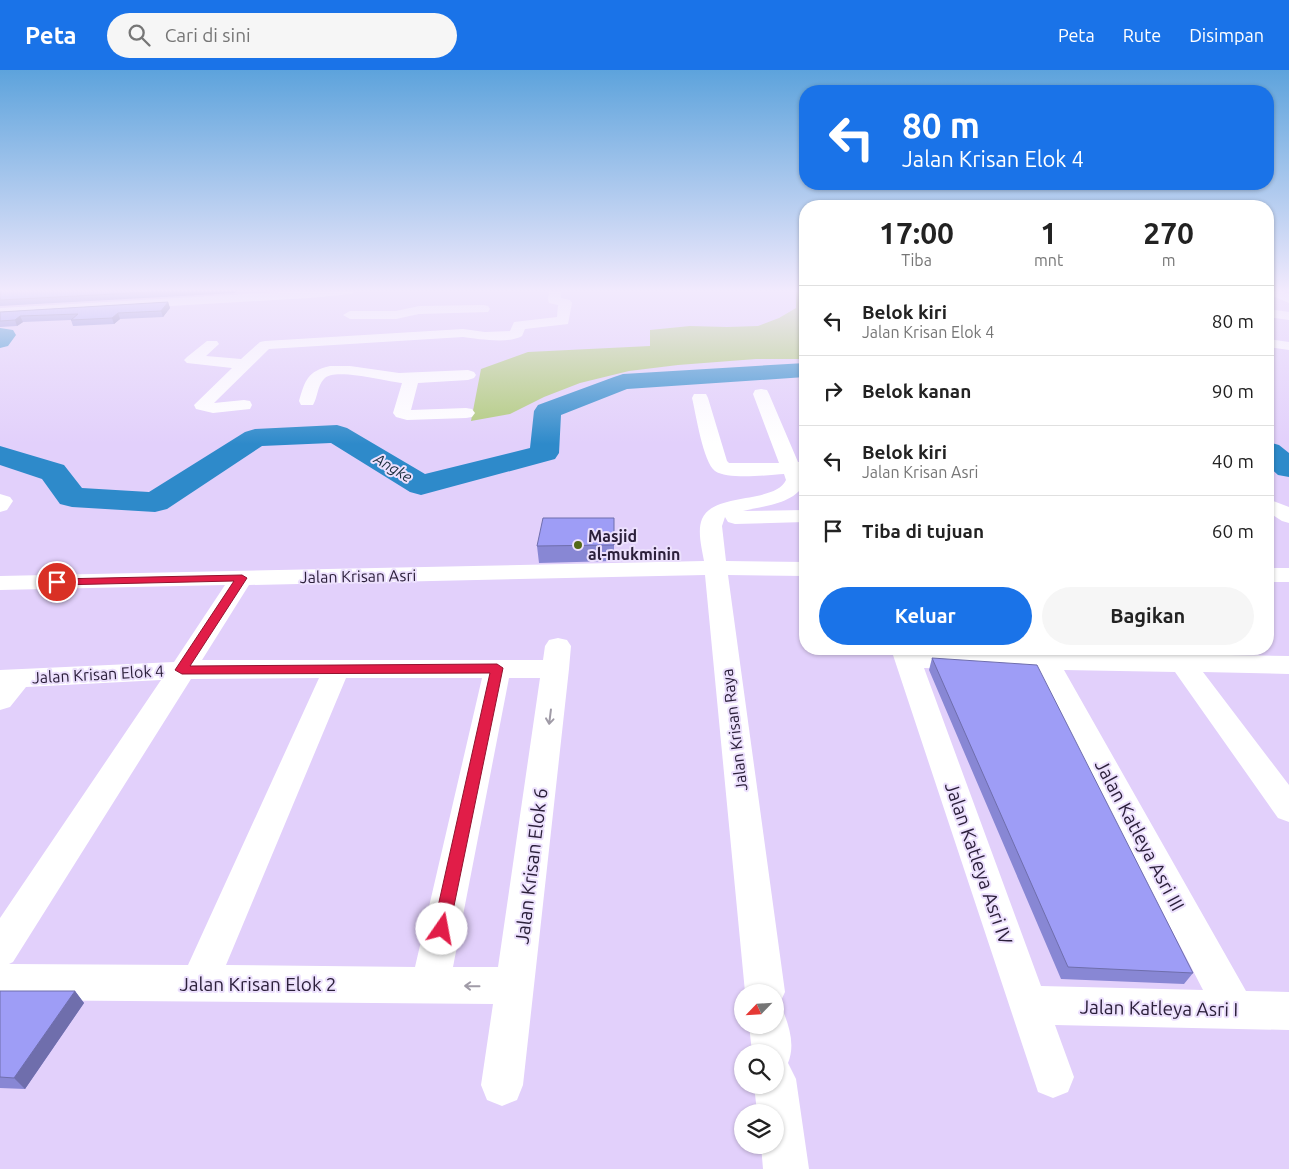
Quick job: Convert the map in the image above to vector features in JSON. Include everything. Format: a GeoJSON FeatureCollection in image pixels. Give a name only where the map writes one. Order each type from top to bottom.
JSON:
{"type":"FeatureCollection","features":[{"type":"Feature","properties":{"kind":"street"},"geometry":{"type":"LineString","coordinates":[[244,405],[213,408],[202,405],[268,344],[409,341]]}},
{"type":"Feature","properties":{"kind":"street"},"geometry":{"type":"LineString","coordinates":[[212,344],[192,360],[246,364]]}},
{"type":"Feature","properties":{"kind":"street"},"geometry":{"type":"LineString","coordinates":[[1274,344],[1289,346]]}},
{"type":"Feature","properties":{"kind":"street"},"geometry":{"type":"LineString","coordinates":[[307,401],[313,384],[320,374],[324,372],[371,373],[387,371],[411,378],[468,375]]}},
{"type":"Feature","properties":{"kind":"street"},"geometry":{"type":"LineString","coordinates":[[411,378],[402,413],[407,415],[466,413]]}},
{"type":"Feature","properties":{"kind":"street"},"geometry":{"type":"LineString","coordinates":[[713,518],[719,511],[732,506],[776,497],[793,487],[796,480],[798,468],[761,394]]}},
{"type":"Feature","properties":{"kind":"street"},"geometry":{"type":"LineString","coordinates":[[700,398],[718,463],[722,468],[732,470],[798,468]]}},
{"type":"Feature","properties":{"kind":"street"},"geometry":{"type":"LineString","coordinates":[[0,500],[3,501],[0,506]]}},
{"type":"Feature","properties":{"kind":"street"},"geometry":{"type":"LineString","coordinates":[[1274,508],[1289,518]]}},
{"type":"Feature","properties":{"kind":"street"},"geometry":{"type":"LineString","coordinates":[[713,518],[799,516]]}},
{"type":"Feature","properties":{"kind":"street","name":"Jalan Krisan Raya"},"geometry":{"type":"LineString","coordinates":[[713,518],[711,532],[764,984]]}},
{"type":"Feature","properties":{"kind":"street","name":"Jalan Krisan Asri"},"geometry":{"type":"LineString","coordinates":[[0,584],[715,568],[799,569]]}},
{"type":"Feature","properties":{"kind":"street"},"geometry":{"type":"LineString","coordinates":[[1274,575],[1289,575]]}},
{"type":"Feature","properties":{"kind":"street"},"geometry":{"type":"LineString","coordinates":[[0,950],[242,578]]}},
{"type":"Feature","properties":{"kind":"street","name":"Jalan Katleya Asri IV"},"geometry":{"type":"LineString","coordinates":[[906,655],[1054,1077]]}},
{"type":"Feature","properties":{"kind":"street"},"geometry":{"type":"LineString","coordinates":[[926,655],[1046,661],[1289,665]]}},
{"type":"Feature","properties":{"kind":"street","name":"Jalan Krisan Elok 4"},"geometry":{"type":"LineString","coordinates":[[9,679],[182,670],[497,668],[557,658]]}},
{"type":"Feature","properties":{"kind":"street","name":"Jalan Krisan Elok 6"},"geometry":{"type":"LineString","coordinates":[[502,1085],[557,658]]}},
{"type":"Feature","properties":{"kind":"street","name":"Jalan Katleya Asri III"},"geometry":{"type":"LineString","coordinates":[[1046,661],[1235,1010]]}},
{"type":"Feature","properties":{"kind":"street"},"geometry":{"type":"LineString","coordinates":[[1182,663],[1289,809]]}},
{"type":"Feature","properties":{"kind":"street"},"geometry":{"type":"LineString","coordinates":[[199,983],[337,668]]}},
{"type":"Feature","properties":{"kind":"street"},"geometry":{"type":"LineString","coordinates":[[430,985],[497,668]]}},
{"type":"Feature","properties":{"kind":"street"},"geometry":{"type":"LineString","coordinates":[[0,700],[9,679]]}},
{"type":"Feature","properties":{"kind":"street","name":"Jalan Krisan Elok 2"},"geometry":{"type":"LineString","coordinates":[[0,982],[515,986]]}},
{"type":"Feature","properties":{"kind":"street","name":"Jalan Katleya Asri I"},"geometry":{"type":"LineString","coordinates":[[1028,1005],[1289,1011]]}},
{"type":"Feature","properties":{"kind":"street"},"geometry":{"type":"LineString","coordinates":[[777,1094],[786,1169]]}},
{"type":"Feature","properties":{"kind":"green space"},"geometry":{"type":"Polygon","coordinates":[[[650,341],[799,341],[799,359],[756,359],[629,371],[580,383],[544,397],[510,414],[471,421],[481,369],[528,352],[650,346],[650,341]]]}},
{"type":"Feature","properties":{"kind":"building"},"geometry":{"type":"Polygon","coordinates":[[[543,518],[614,518],[614,545],[537,546],[543,518]]]}},
{"type":"Feature","properties":{"kind":"building"},"geometry":{"type":"Polygon","coordinates":[[[932,658],[1037,665],[1193,973],[1068,967],[932,658]]]}},
{"type":"Feature","properties":{"kind":"building"},"geometry":{"type":"Polygon","coordinates":[[[0,991],[75,991],[14,1078],[0,1077],[0,991]]]}},
{"type":"Feature","properties":{"kind":"waterway","name":"Angke"},"geometry":{"type":"LineString","coordinates":[[0,455],[53,472],[72,497],[155,502],[255,438],[337,434],[421,485],[544,453],[548,411],[623,382],[799,370]]}},
{"type":"Feature","properties":{"kind":"waterway","name":"Angke"},"geometry":{"type":"LineString","coordinates":[[1274,456],[1289,468]]}},
{"type":"Feature","properties":{"kind":"place","name":"Masjid al-mukminin"},"geometry":{"type":"Point","coordinates":[578,545]}},
{"type":"Feature","properties":{"kind":"route"},"geometry":{"type":"LineString","coordinates":[[57,582],[242,578],[182,670],[207,668],[497,668],[442,929]]}}]}
